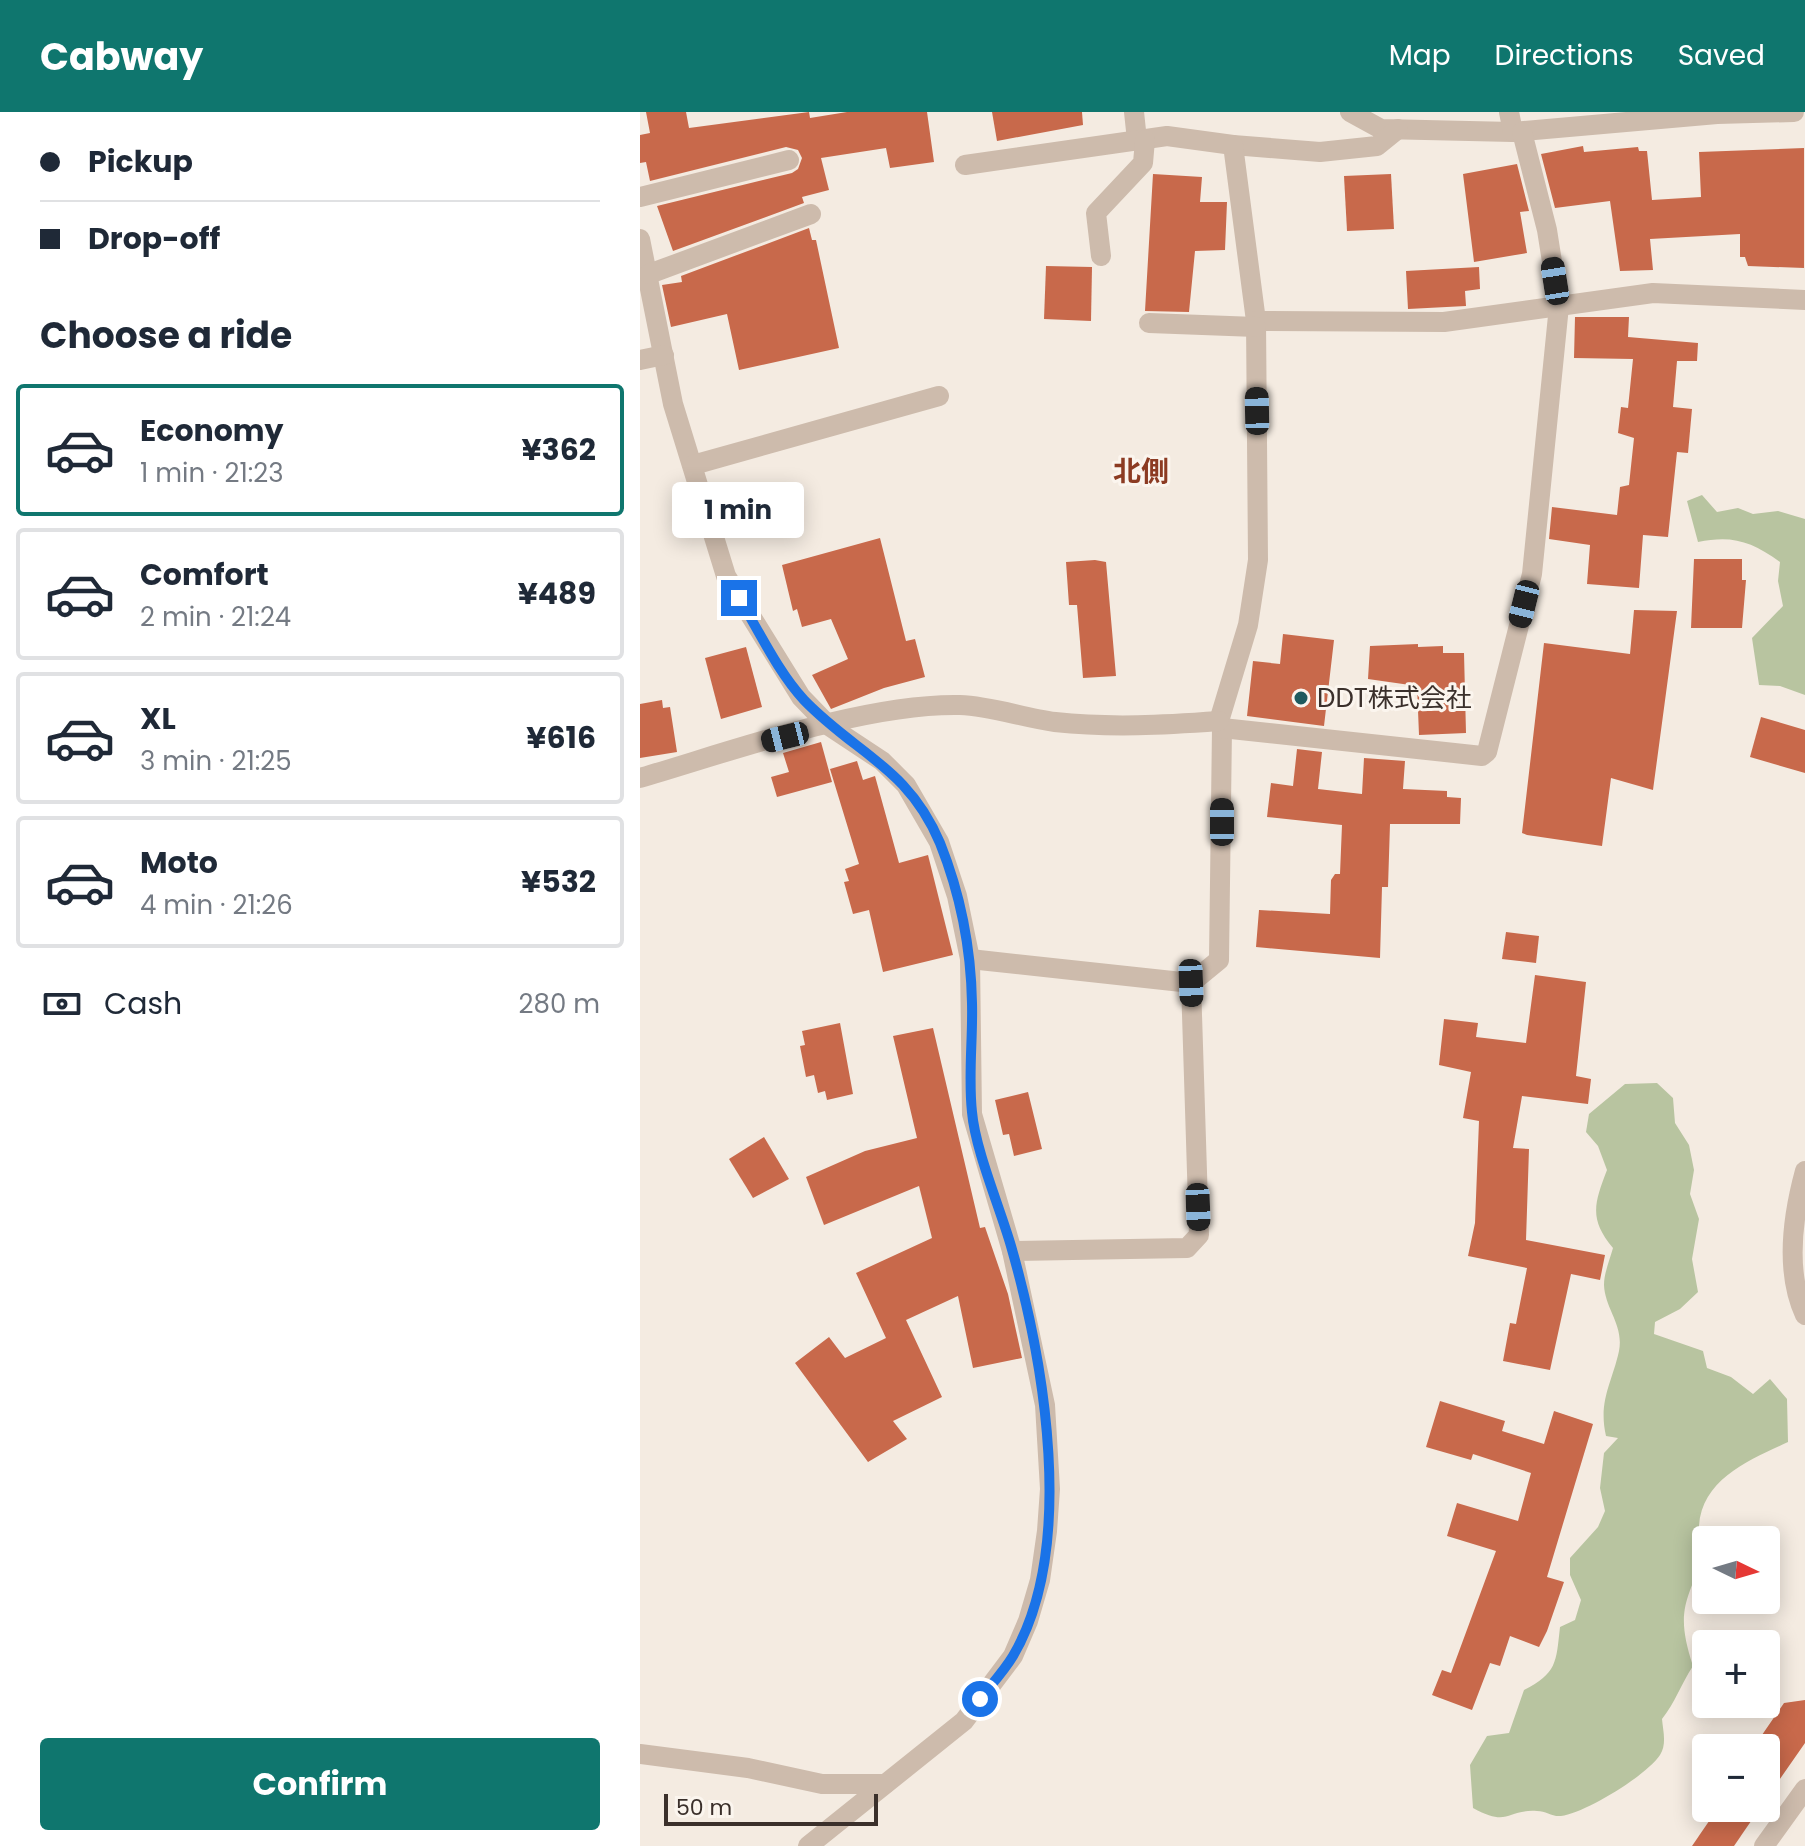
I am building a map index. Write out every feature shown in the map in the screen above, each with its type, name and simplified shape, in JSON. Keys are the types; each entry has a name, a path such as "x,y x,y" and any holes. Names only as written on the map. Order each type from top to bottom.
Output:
{"street":[{"path":"1101,256 1096,213 1143,163 1134,112"},
{"path":"1350,112 1381,129 1794,112"},
{"path":"640,778 829,726 935,706 962,705 1053,721 1121,728 1221,724 1482,756 1487,752 1532,574 1559,306 1547,230 1515,125"},
{"path":"965,165 1167,136 1320,152 1377,146 1398,129"},
{"path":"970,959 1191,983 1219,960 1221,724 1248,625 1258,560 1256,324 1233,145"},
{"path":"640,197 789,160"},
{"path":"649,274 811,214"},
{"path":"640,239 673,404 726,576 801,697 829,726 882,761 906,785 939,842 957,896 970,959 972,1114 1012,1251 1045,1405 1050,1489 1040,1580 1028,1621 1013,1656 964,1721 808,1846"},
{"path":"1149,323 1444,322 1653,293 1805,300"},
{"path":"640,360 664,355"},
{"path":"693,465 939,396"},
{"path":"1012,1251 1187,1248 1199,1235 1191,983"},
{"path":"1803,1306 1792,1234 1805,1171"},
{"path":"640,1754 748,1768 822,1784 885,1784"},
{"path":"1764,1846 1805,1789"}],"green space":[{"path":"1702,495 1717,512 1738,508 1753,514 1778,511 1805,519 1805,695 1780,686 1759,685 1752,638 1783,606 1778,581 1780,562 1760,549 1741,542 1721,539 1698,542 1687,501"},
{"path":"1657,1083 1673,1098 1675,1123 1689,1145 1694,1170 1690,1194 1699,1219 1692,1259 1698,1292 1680,1309 1655,1322 1654,1334 1703,1351 1707,1368 1731,1377 1753,1394 1770,1379 1787,1399 1788,1442 1731,1472 1709,1495 1699,1526 1692,1526 1692,1585 1684,1619 1692,1668 1662,1719 1664,1742 1653,1764 1629,1783 1572,1813 1558,1816 1527,1811 1494,1817 1473,1808 1470,1765 1487,1736 1509,1733 1524,1690 1543,1678 1553,1666 1560,1627 1575,1620 1581,1600 1570,1575 1570,1558 1598,1527 1605,1511 1600,1488 1604,1453 1618,1438 1606,1436 1604,1412 1620,1342 1604,1285 1613,1248 1600,1228 1596,1211 1607,1170 1598,1146 1586,1132 1589,1114 1625,1084"}],"building":[{"path":"646,112 686,112 689,128 809,112 810,118 847,112 927,112 934,162 890,168 886,148 821,158 829,190 802,197 804,203 673,251 657,206 792,173 798,169 802,158 798,150 786,147 650,181 646,162 640,163 640,135 650,133"},
{"path":"992,112 1082,112 1083,125 997,141"},
{"path":"1583,146 1584,152 1638,147 1639,151 1647,151 1652,200 1701,197 1699,152 1804,148 1804,268 1748,266 1745,257 1740,257 1740,234 1650,239 1653,270 1620,271 1610,201 1555,208 1541,154"},
{"path":"1517,164 1529,211 1520,212 1527,253 1474,262 1463,174"},
{"path":"1153,174 1202,177 1200,202 1227,202 1225,250 1195,251 1189,312 1145,311"},
{"path":"1391,174 1394,229 1347,231 1344,176"},
{"path":"809,228 812,240 816,240 839,348 739,370 727,314 671,327 662,285 682,282 681,276"},
{"path":"1046,266 1092,267 1091,321 1044,319"},
{"path":"1479,267 1480,289 1465,291 1466,306 1408,309 1406,271"},
{"path":"1575,317 1629,317 1628,337 1698,343 1697,361 1677,361 1673,407 1692,409 1688,453 1677,452 1668,537 1643,535 1639,588 1587,584 1590,545 1549,539 1552,507 1617,515 1620,487 1629,485 1634,438 1618,433 1621,407 1628,408 1633,359 1574,358"},
{"path":"880,538 906,641 915,639 925,677 884,688 831,709 812,675 848,659 831,619 802,627 797,609 793,611 782,565"},
{"path":"1694,559 1742,559 1742,580 1746,580 1742,628 1691,628"},
{"path":"1066,562 1106,562 1116,676 1083,678 1077,605 1069,605"},
{"path":"1634,610 1677,611 1653,790 1611,778 1602,846 1522,833 1544,643 1630,654"},
{"path":"1283,634 1334,640 1324,726 1247,716 1253,661 1280,664"},
{"path":"1418,644 1418,647 1443,646 1443,653 1464,653 1466,733 1419,735 1417,686 1368,679 1370,646"},
{"path":"746,647 762,707 721,719 705,658"},
{"path":"662,700 663,708 670,707 677,752 640,758 640,704"},
{"path":"1761,717 1805,730 1805,773 1750,757"},
{"path":"821,742 832,782 777,797 771,777 789,772 783,753"},
{"path":"1297,749 1322,752 1318,789 1362,794 1364,758 1405,761 1403,789 1447,791 1447,797 1461,798 1460,824 1390,824 1388,887 1382,887 1380,958 1256,947 1259,910 1330,914 1331,880 1335,874 1340,874 1342,825 1267,817 1271,783 1293,786"},
{"path":"857,761 863,780 875,776 899,863 928,855 953,955 883,972 869,910 853,914 844,882 849,881 845,869 859,864 830,769"},
{"path":"1506,932 1539,936 1536,963 1502,959"},
{"path":"1535,975 1586,982 1576,1076 1591,1079 1588,1104 1522,1096 1513,1148 1529,1149 1526,1240 1605,1255 1600,1280 1571,1274 1550,1370 1503,1361 1510,1323 1516,1324 1527,1268 1468,1256 1475,1223 1479,1121 1463,1118 1471,1072 1439,1065 1444,1019 1478,1023 1476,1037 1526,1043"},
{"path":"840,1023 853,1094 827,1100 825,1091 818,1093 814,1075 806,1077 800,1046 805,1045 802,1031"},
{"path":"933,1028 980,1228 985,1227 1008,1294 1022,1358 973,1368 958,1296 906,1320 942,1397 893,1421 907,1439 868,1462 795,1363 829,1337 845,1358 886,1338 856,1273 932,1238 919,1186 824,1225 806,1177 865,1151 917,1138 893,1036"},
{"path":"1028,1092 1042,1149 1014,1156 1009,1134 1003,1135 995,1100"},
{"path":"764,1137 789,1179 753,1198 729,1159"},
{"path":"1440,1401 1505,1421 1502,1431 1544,1444 1554,1411 1593,1424 1547,1577 1564,1582 1547,1631 1539,1647 1510,1636 1500,1666 1490,1663 1472,1710 1432,1695 1442,1670 1451,1673 1496,1551 1447,1536 1457,1503 1518,1521 1531,1473 1473,1454 1471,1460 1426,1447"},
{"path":"1805,1700 1805,1743 1780,1779 1780,1734 1763,1734 1774,1718 1780,1718 1784,1703"},
{"path":"1708,1822 1750,1822 1734,1846 1692,1846"}],"place":[{"name":"DDT株式会社","path":"1301,698"}],"district":[{"name":"北側","path":"1141,471"}],"route":[{"path":"739,598 801,697 829,726 882,761 906,785 939,842 957,896 970,959 972,1114 1012,1251 1045,1405 1050,1489 1040,1580 1028,1621 1013,1656 980,1699"}]}
